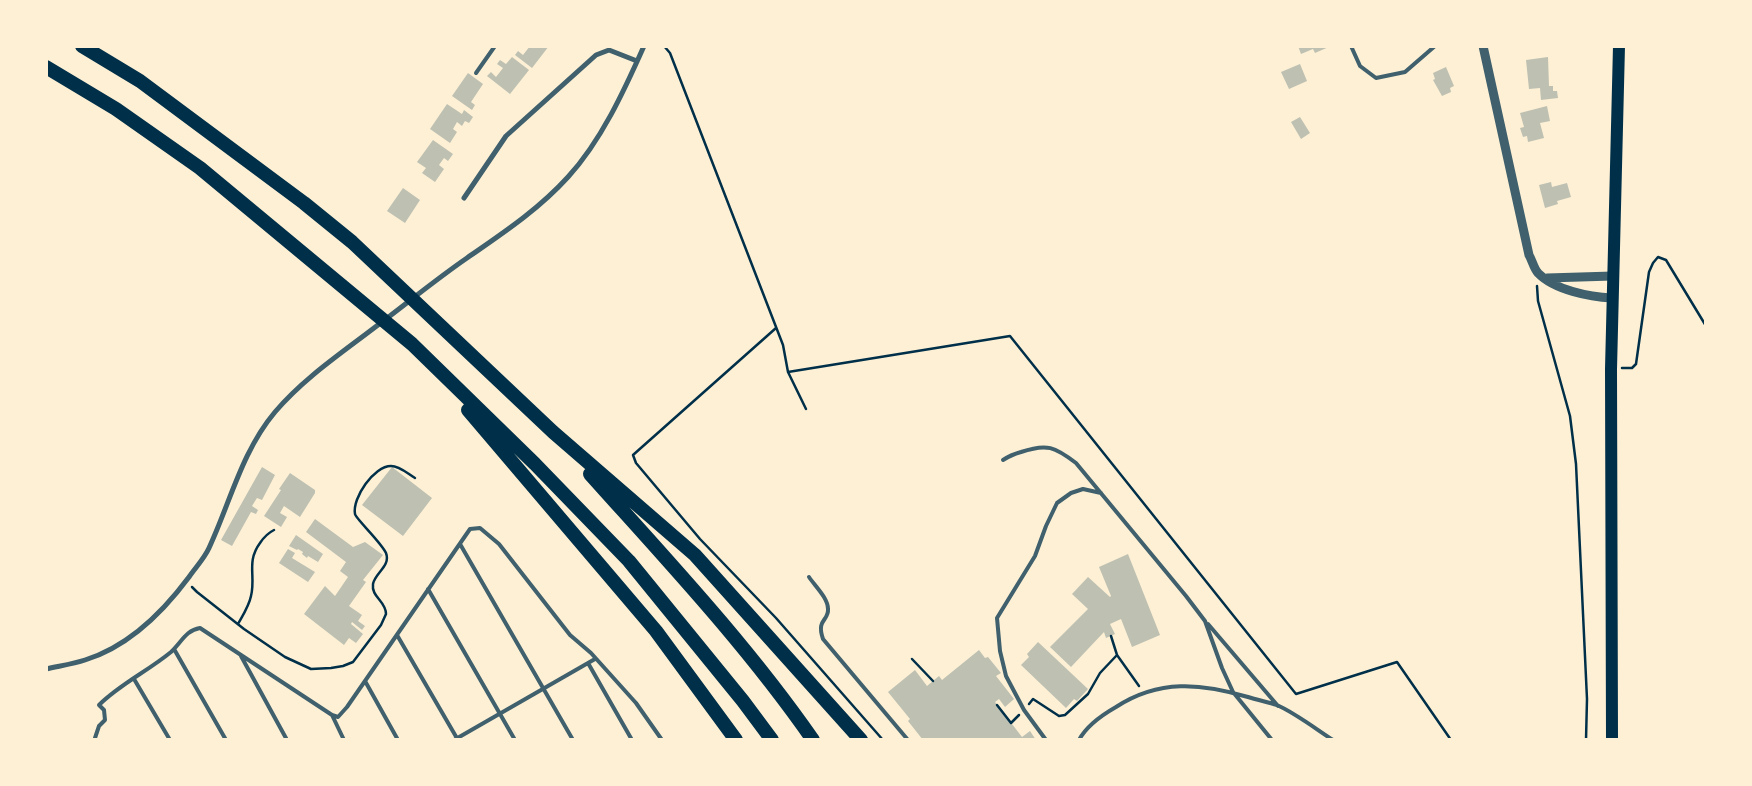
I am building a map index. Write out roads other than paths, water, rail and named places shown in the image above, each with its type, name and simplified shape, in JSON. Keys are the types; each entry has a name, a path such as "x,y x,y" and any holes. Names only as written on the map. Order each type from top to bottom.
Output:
{"highway":[{"path":"82,46 140,81 304,203 352,242 553,432 695,554 861,740"},
{"path":"46,67 116,109 200,168 412,344 535,464 630,561 772,740"},
{"path":"412,344 656,631 736,740"},
{"path":"553,432 706,602 813,740"}],"main road":[{"path":"1612,740 1611,369 1619,46"}],"street":[{"path":"46,670 87,660 125,640 154,618 187,580 208,550 252,447 274,413 301,385 352,345 542,203 569,176 605,127 644,46"},
{"path":"1483,46 1529,255 1538,272 1559,286 1593,297 1612,298"},
{"path":"464,198 506,136 596,55 609,50 637,61"},
{"path":"1547,278 1613,276"}],"lane":[{"path":"476,73 496,46"},
{"path":"1351,46 1360,66 1376,78 1404,72 1435,46"},
{"path":"1003,460 1037,446 1061,452 1076,464 1278,706"},
{"path":"1046,740 1024,710 1006,676 1000,651 997,618 1035,556 1057,503 1071,493 1083,489 1101,493"},
{"path":"96,740 99,726 105,720 104,710 99,705 112,692 134,679 174,649 192,629 200,628 332,715 338,717 347,707 470,529 480,528 498,544 570,635 591,653 636,703 662,740"},
{"path":"460,544 573,740"},
{"path":"809,577 824,598 828,608 820,630 823,639 908,740"},
{"path":"428,589 515,740"},
{"path":"1205,620 1222,668 1233,692 1272,740"},
{"path":"397,635 457,739 595,659"},
{"path":"174,649 226,740"},
{"path":"240,654 287,740"},
{"path":"588,663 632,740"},
{"path":"134,679 170,740"},
{"path":"365,680 398,740"},
{"path":"1079,740 1100,717 1122,702 1160,688 1186,685 1233,692 1278,706 1332,740"},
{"path":"332,715 344,740"}]}
